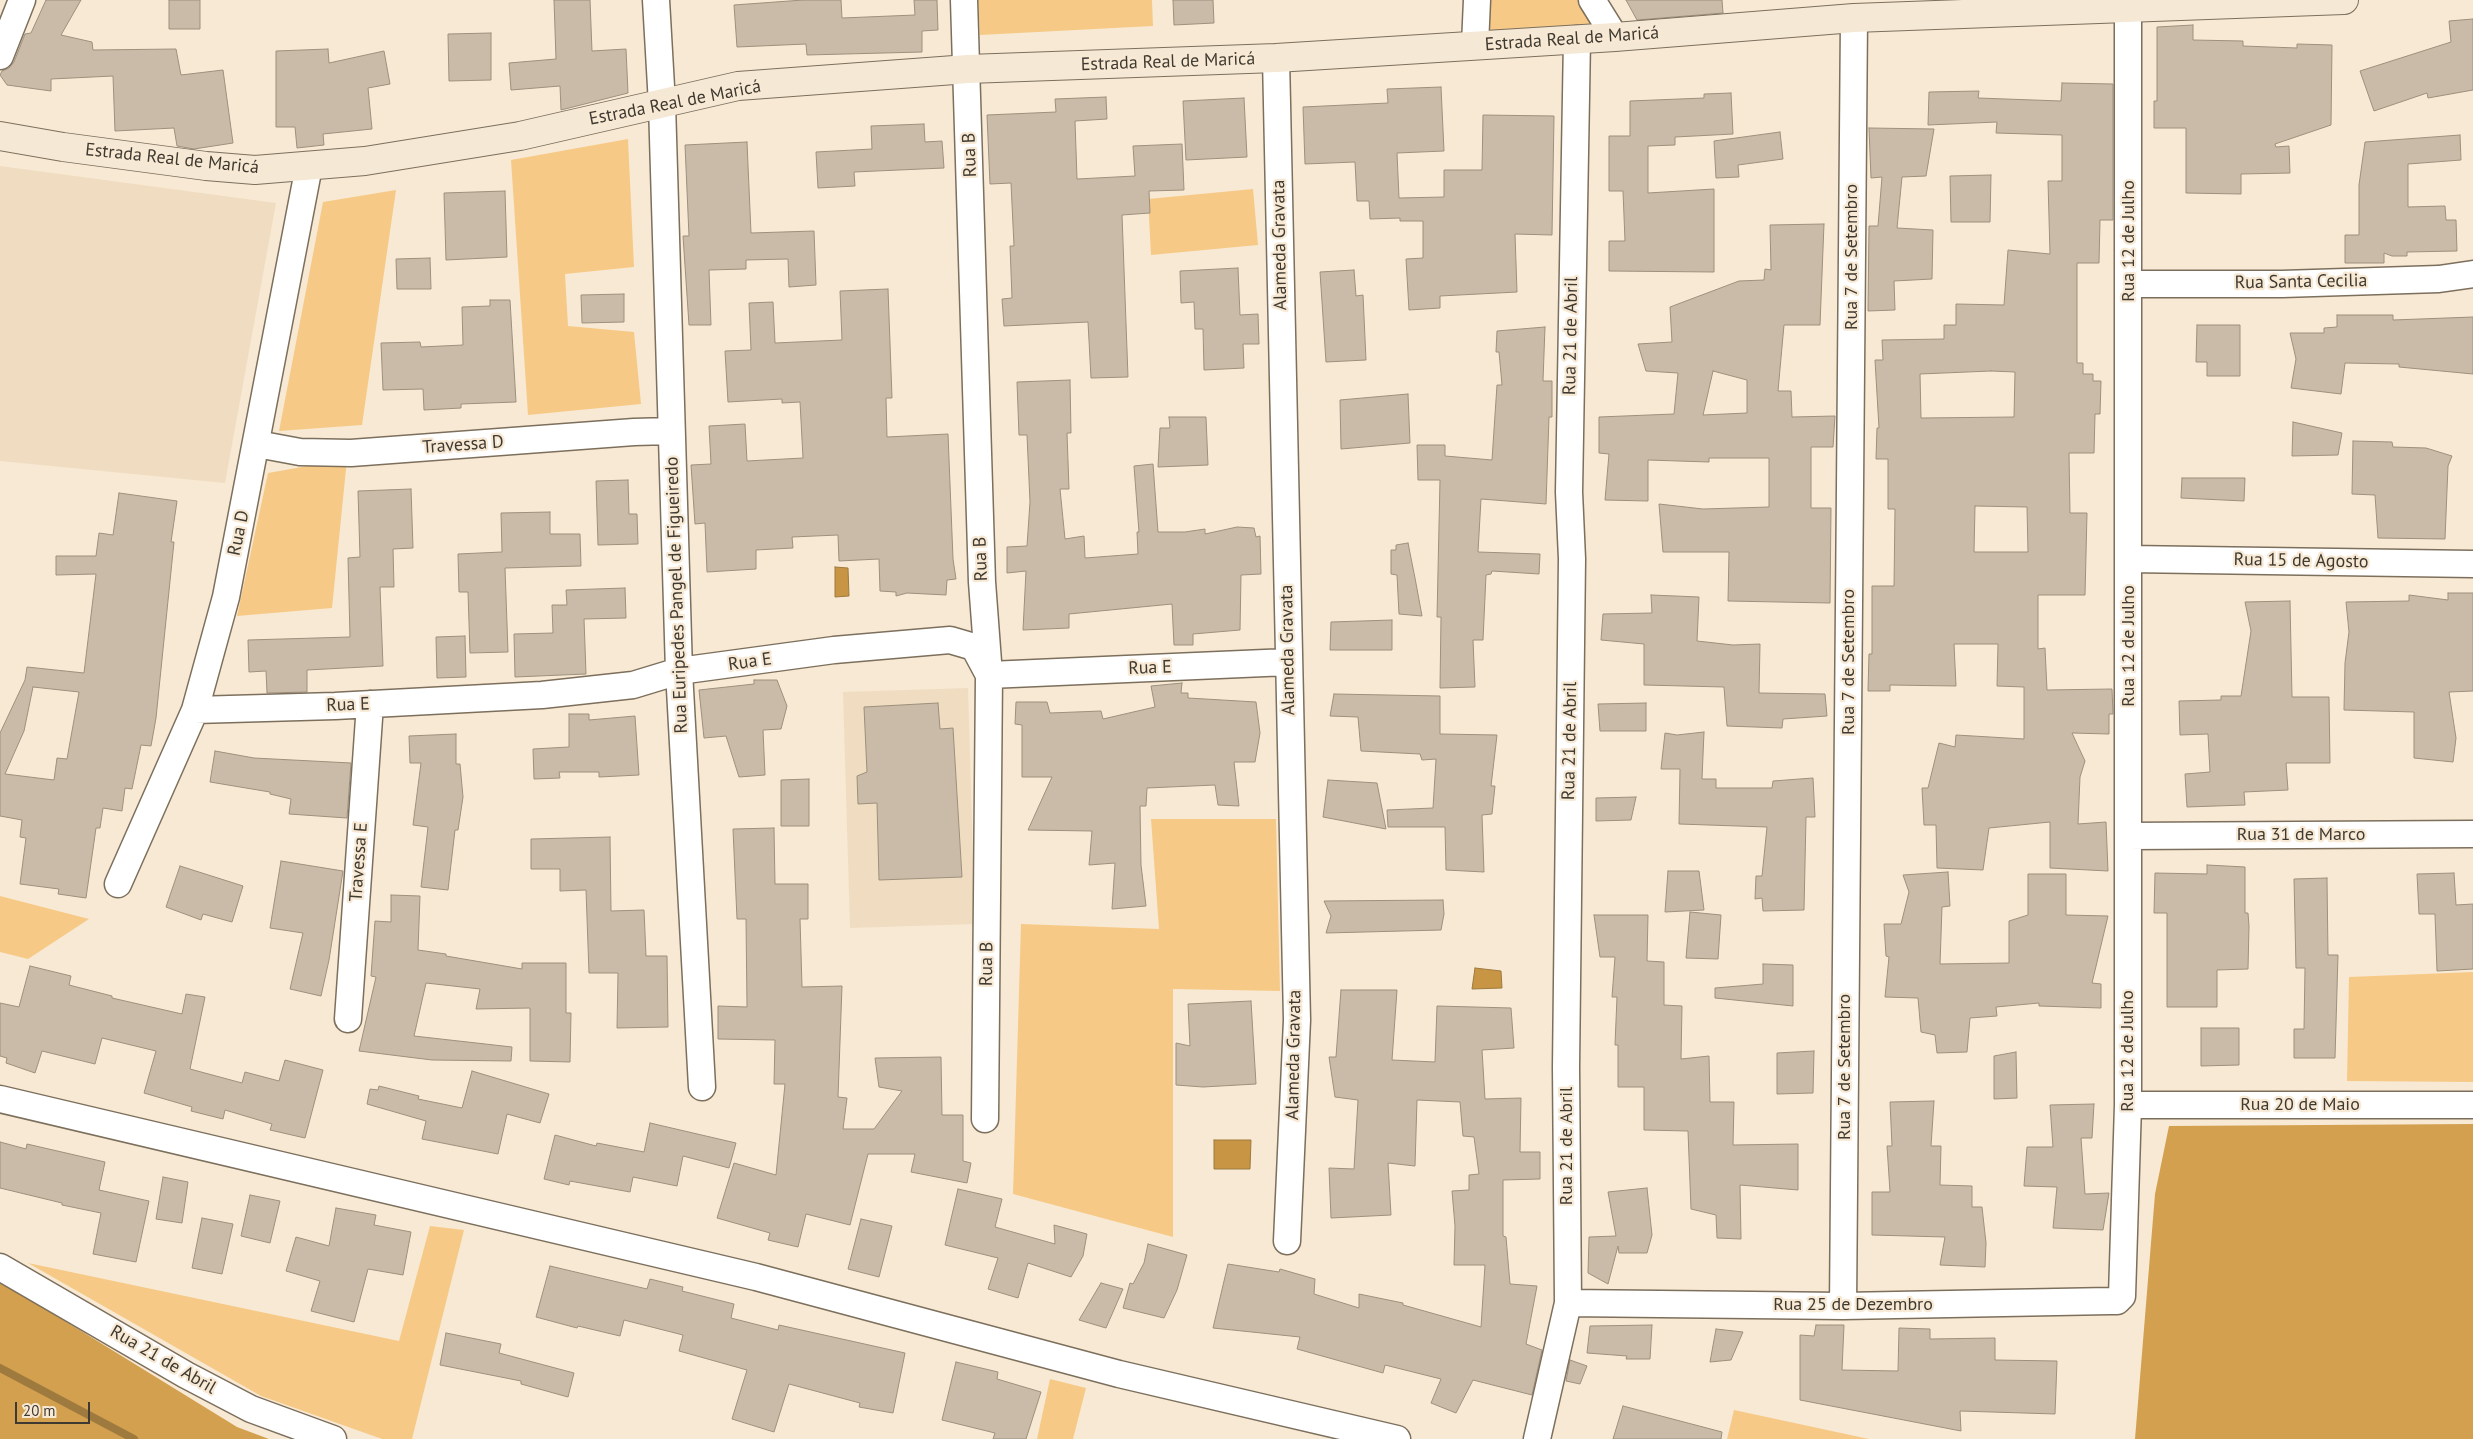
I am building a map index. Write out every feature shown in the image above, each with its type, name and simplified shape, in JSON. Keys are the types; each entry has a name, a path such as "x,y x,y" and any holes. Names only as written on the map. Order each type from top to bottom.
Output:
{"main road":[{"name":"Estrada Real de Maricá","path":"0,136 63,147 206,166 255,170 365,161 520,136 738,86 968,69 1276,58 1615,37 1853,9 2128,9 2344,0"}],"street":[{"path":"0,56 22,0"},
{"name":"Rua Euripedes Pangel de Figueiredo","path":"656,0 662,104 670,431 679,671 702,1087"},
{"name":"Rua B","path":"964,0 968,69 982,582 989,675 985,1119"},
{"path":"1475,46 1477,0"},
{"path":"1592,0 1615,37"},
{"name":"Rua 7 de Setembro","path":"1843,1306 1853,9"},
{"name":"Rua 12 de Julho","path":"2122,1282 2128,1105 2128,9"},
{"name":"Rua 21 de Abril","path":"1537,1439 1568,1303 1566,1067 1572,559 1569,492 1576,39"},
{"name":"Alameda Gravata","path":"1276,58 1297,1020 1287,1241"},
{"name":"Rua D","path":"118,884 196,710 226,597 257,444 309,166"},
{"name":"Rua Santa Cecilia","path":"2129,284 2282,284 2439,279 2473,274"},
{"name":"Travessa D","path":"257,444 300,452 351,453 670,431"},
{"name":"Rua 15 de Agosto","path":"2129,559 2473,564"},
{"name":"Rua E","path":"196,710 370,704 542,695 633,685 679,671 834,650 950,640 974,647 989,675 1288,662"},
{"name":"Travessa E","path":"348,1019 370,704"},
{"name":"Rua 31 de Marco","path":"2128,836 2473,834"},
{"path":"0,1099 747,1275 1119,1374 1397,1439"},
{"name":"Rua 20 de Maio","path":"2128,1105 2473,1105"},
{"name":"Rua 21 de Abril","path":"0,1267 186,1376 251,1409 333,1439"},
{"name":"Rua 25 de Dezembro","path":"1568,1303 1843,1306 2117,1301 2122,1296 2122,1282"}],"shaded area":[{"path":"978,0 1152,0 1153,26 980,35"},
{"path":"1488,0 1579,0 1594,23 1592,33 1488,35"},
{"path":"628,139 634,267 565,274 568,326 634,332 641,404 528,415 511,160"},
{"path":"0,166 276,203 225,483 0,461"},
{"path":"1253,189 1258,245 1151,255 1148,199"},
{"path":"396,190 362,425 279,431 323,202"},
{"path":"347,459 332,608 237,616 268,473"},
{"path":"835,567 848,568 849,596 835,597"},
{"path":"968,688 975,924 850,928 843,692"},
{"path":"1151,819 1276,819 1280,991 1173,989 1173,1237 1013,1194 1021,924 1159,929"},
{"path":"0,896 89,919 28,959 0,952"},
{"path":"1475,968 1501,971 1502,988 1472,989"},
{"path":"2473,972 2473,1082 2347,1081 2349,977"},
{"path":"2473,1124 2473,1439 2135,1439 2155,1194 2169,1126"},
{"path":"1214,1140 1251,1140 1250,1169 1214,1169"},
{"path":"430,1226 464,1230 412,1439 382,1439 261,1396 28,1263 399,1341"},
{"path":"0,1281 237,1427 269,1439 0,1439"},
{"path":"1050,1379 1086,1388 1073,1439 1037,1439"},
{"path":"1734,1410 1869,1439 1727,1439"}],"building":[{"path":"46,0 81,0 61,35 92,42 93,50 176,49 181,75 223,70 233,143 194,149 177,146 174,128 115,131 113,76 51,79 51,91 7,85 0,75 2,71 9,68 14,62 25,34 31,33"},
{"path":"169,0 200,0 200,29 169,29"},
{"path":"554,0 590,0 592,51 626,49 628,93 561,110 560,86 511,90 509,63 556,59"},
{"path":"803,0 841,0 842,18 915,15 914,0 937,0 938,30 922,31 922,52 807,55 806,44 737,47 734,5"},
{"path":"1173,0 1213,0 1214,23 1174,25"},
{"path":"1626,0 1722,0 1723,13 1637,20"},
{"path":"2473,19 2473,90 2428,98 2427,93 2374,111 2360,71 2451,42 2449,21"},
{"path":"2193,25 2193,40 2243,41 2243,46 2297,48 2297,44 2332,45 2331,125 2275,144 2276,147 2289,146 2290,173 2241,174 2241,194 2186,193 2186,128 2154,128 2154,101 2157,101 2157,27"},
{"path":"491,33 491,80 449,81 448,34"},
{"path":"328,49 329,63 384,51 390,84 368,88 372,129 323,134 324,145 297,148 295,127 276,127 276,51"},
{"path":"2062,83 2113,84 2113,220 2100,220 2099,263 2077,263 2077,363 2083,363 2083,374 2093,374 2093,381 2101,381 2100,414 2095,414 2094,453 2069,453 2070,513 2087,513 2085,595 2038,595 2038,649 2045,648 2047,690 2112,689 2113,714 2109,714 2109,734 2072,733 2085,761 2080,777 2078,824 2106,822 2108,871 2050,868 2050,822 1989,828 1983,870 1937,868 1936,825 1924,825 1922,788 1928,788 1939,743 1955,747 1956,735 2024,739 2024,687 1997,686 1998,644 1954,644 1956,686 1890,685 1890,691 1868,691 1869,654 1872,654 1872,586 1894,586 1895,509 1888,509 1888,459 1876,459 1877,428 1879,428 1875,360 1883,360 1882,340 1944,339 1944,325 1956,325 1956,304 2004,305 2008,250 2050,254 2048,181 2062,181 2062,135 1996,133 1997,122 1928,125 1929,92 1979,91 1978,98 2061,101","holes":["1991,371 2015,372 2014,417 1921,418 1920,374","1975,506 2027,507 2028,552 1974,552"]},
{"path":"1441,87 1444,151 1397,153 1399,198 1444,197 1444,170 1482,170 1483,115 1554,116 1552,235 1515,234 1517,292 1440,296 1440,308 1409,310 1406,259 1423,258 1423,221 1400,221 1400,218 1370,219 1369,201 1357,201 1355,162 1305,164 1303,107 1388,103 1387,89"},
{"path":"1731,93 1733,134 1675,137 1675,145 1648,146 1648,193 1714,189 1714,272 1609,271 1609,241 1625,241 1623,191 1609,191 1609,136 1630,136 1630,101 1704,98 1704,94"},
{"path":"1106,97 1107,119 1075,121 1077,179 1135,176 1133,146 1182,144 1184,190 1149,191 1150,213 1122,215 1128,377 1091,378 1088,322 1004,326 1002,299 1012,298 1010,246 1014,246 1011,183 990,184 987,115 1056,112 1055,99"},
{"path":"1244,98 1247,157 1186,160 1183,101"},
{"path":"924,124 925,142 942,141 944,168 854,172 855,186 818,188 816,152 872,149 871,126"},
{"path":"1869,128 1934,129 1926,176 1902,177 1897,228 1933,230 1932,279 1894,281 1895,310 1868,311 1869,226 1878,226 1882,177 1871,178"},
{"path":"1780,132 1783,159 1738,165 1739,177 1716,178 1714,141"},
{"path":"2460,135 2461,160 2408,164 2408,207 2445,206 2446,220 2456,220 2457,251 2407,252 2407,256 2392,256 2384,253 2384,263 2345,263 2345,235 2359,235 2359,185 2365,142"},
{"path":"747,142 751,233 814,231 816,285 789,287 788,259 746,260 746,269 709,270 711,325 689,325 683,236 689,236 685,145"},
{"path":"1991,175 1990,222 1951,222 1950,176"},
{"path":"505,191 507,257 446,260 444,193"},
{"path":"1824,224 1820,325 1784,325 1778,391 1791,391 1792,417 1835,416 1833,447 1811,447 1811,508 1831,508 1830,603 1728,601 1729,552 1663,552 1659,504 1703,509 1769,507 1769,458 1709,458 1709,462 1648,460 1648,501 1605,500 1609,454 1599,453 1599,417 1674,414 1678,373 1646,371 1638,344 1672,342 1670,307 1739,281 1764,280 1765,269 1771,270 1770,225","holes":["1713,371 1747,380 1747,413 1703,415"]},
{"path":"430,258 431,289 397,289 396,259"},
{"path":"1238,268 1240,315 1258,314 1259,344 1243,344 1244,368 1204,370 1203,329 1195,329 1194,302 1181,303 1180,271"},
{"path":"1354,270 1356,296 1363,295 1366,360 1326,362 1320,272"},
{"path":"888,289 892,398 886,398 887,437 948,434 953,559 956,579 947,580 946,595 907,593 896,596 896,592 880,591 879,559 839,561 838,535 792,537 793,548 756,550 756,569 707,572 705,523 695,524 691,465 711,464 709,426 745,424 747,461 803,458 800,402 782,403 782,399 728,402 725,351 751,350 749,303 773,302 775,343 842,340 840,291"},
{"path":"624,294 624,322 582,323 581,295"},
{"path":"490,300 510,300 516,402 461,404 461,408 424,410 423,389 383,390 381,343 420,342 421,347 463,345 462,307 490,306"},
{"path":"2337,315 2393,315 2393,320 2473,317 2473,374 2399,367 2399,364 2345,363 2341,394 2291,388 2296,359 2290,333 2324,333 2324,328 2337,327"},
{"path":"2197,325 2240,325 2240,376 2207,376 2207,362 2196,362"},
{"path":"1545,327 1543,381 1552,381 1552,417 1549,417 1546,504 1481,499 1478,552 1540,554 1539,574 1492,571 1491,574 1486,575 1483,640 1473,640 1475,687 1440,688 1441,617 1437,617 1440,480 1418,480 1417,445 1445,445 1445,456 1492,460 1497,385 1502,385 1499,352 1496,352 1497,331"},
{"path":"1070,380 1071,433 1067,433 1069,489 1060,489 1065,539 1084,536 1085,558 1138,554 1137,532 1139,532 1134,466 1153,464 1158,532 1185,532 1205,529 1205,534 1237,527 1254,528 1256,537 1260,536 1261,574 1241,575 1240,630 1193,634 1193,645 1174,645 1172,604 1069,614 1069,628 1023,630 1026,571 1007,573 1007,547 1027,546 1030,502 1027,435 1019,435 1017,382"},
{"path":"1408,394 1410,443 1341,449 1340,400"},
{"path":"1169,417 1206,417 1208,465 1158,467 1160,428 1170,428"},
{"path":"2293,422 2342,433 2338,455 2292,456"},
{"path":"2353,441 2392,442 2393,447 2426,448 2452,456 2448,466 2445,539 2378,538 2375,495 2352,494"},
{"path":"2182,478 2245,478 2244,501 2181,498"},
{"path":"628,480 629,514 637,514 638,544 598,545 596,481"},
{"path":"411,489 413,548 393,549 394,587 380,587 383,666 307,670 307,692 267,693 266,671 249,672 248,640 350,637 348,558 360,557 358,491"},
{"path":"119,493 177,501 171,542 174,542 156,718 151,746 141,745 132,789 125,788 122,811 103,808 100,828 96,828 86,898 58,894 59,889 20,884 26,838 20,837 22,820 0,816 0,733 25,680 27,667 84,673 96,574 56,575 56,556 96,556 99,533 113,535","holes":["33,687 79,692 67,759 57,758 54,780 5,774 24,731"]},
{"path":"550,512 550,534 580,534 581,566 505,568 508,652 470,653 468,592 459,592 458,554 502,552 501,513"},
{"path":"1408,543 1422,616 1399,614 1397,575 1391,574 1391,550 1396,550 1396,545"},
{"path":"625,588 626,618 584,619 586,674 515,677 514,634 553,633 552,605 567,605 566,590"},
{"path":"2448,593 2473,593 2473,691 2449,692 2456,738 2453,762 2414,758 2414,712 2344,710 2345,663 2349,632 2346,602 2409,601 2409,595 2448,600"},
{"path":"1651,595 1699,597 1697,641 1733,645 1760,644 1759,693 1825,694 1827,716 1783,719 1782,728 1727,726 1724,687 1644,685 1644,644 1601,640 1603,614 1652,613"},
{"path":"2290,601 2292,697 2329,697 2330,763 2286,763 2288,790 2244,792 2245,805 2187,807 2185,774 2210,772 2208,734 2180,735 2179,701 2221,700 2221,696 2241,696 2251,631 2245,602"},
{"path":"1392,620 1392,650 1330,650 1331,622"},
{"path":"465,636 466,677 437,678 436,637"},
{"path":"754,680 777,680 787,706 781,729 763,730 765,775 739,777 726,736 704,738 699,690 754,684"},
{"path":"1182,683 1181,693 1188,693 1188,698 1256,702 1260,733 1255,762 1234,762 1239,806 1218,805 1215,785 1147,788 1146,806 1140,806 1141,865 1146,906 1112,909 1115,863 1089,865 1092,831 1028,830 1052,777 1022,777 1022,725 1015,724 1016,702 1047,702 1050,713 1101,711 1103,719 1155,707 1151,686"},
{"path":"1334,694 1440,696 1440,734 1497,735 1491,786 1495,786 1492,814 1482,815 1484,872 1446,870 1445,827 1388,827 1387,810 1433,808 1436,759 1422,760 1420,754 1361,751 1358,717 1330,716"},
{"path":"938,703 940,729 953,728 962,877 879,880 877,803 858,804 857,776 867,772 864,707"},
{"path":"1646,703 1646,731 1600,731 1598,704"},
{"path":"569,714 589,714 589,720 635,716 639,775 599,777 599,772 559,772 560,778 534,779 533,749 569,747"},
{"path":"1704,732 1702,779 1716,779 1716,788 1772,788 1773,781 1813,778 1815,817 1806,817 1804,910 1763,911 1762,898 1755,899 1756,876 1762,876 1767,827 1679,824 1680,769 1661,769 1665,733 1677,735"},
{"path":"456,734 456,764 460,764 463,797 458,830 455,830 448,890 421,887 428,827 413,825 421,763 410,763 409,736"},
{"path":"215,751 254,758 351,763 347,818 289,814 291,799 270,794 270,792 210,782"},
{"path":"809,779 809,826 781,826 781,780"},
{"path":"1328,780 1377,783 1386,829 1323,817"},
{"path":"1636,797 1631,820 1596,821 1596,798"},
{"path":"774,828 775,884 808,884 808,919 800,919 802,987 842,986 838,1097 847,1098 843,1129 874,1129 902,1091 879,1087 875,1058 941,1057 942,1115 963,1115 963,1161 971,1163 967,1183 911,1172 915,1154 868,1154 850,1225 806,1214 798,1247 768,1240 770,1233 717,1218 734,1163 776,1175 785,1084 774,1084 775,1040 718,1039 718,1006 747,1007 746,919 737,919 733,829"},
{"path":"610,837 611,911 644,910 646,956 667,956 668,1027 617,1028 618,973 589,973 586,890 560,891 560,869 531,869 531,839"},
{"path":"281,861 343,871 329,960 321,996 290,989 303,933 270,928"},
{"path":"2207,865 2245,867 2245,913 2248,913 2249,926 2248,969 2217,970 2217,1007 2167,1007 2167,913 2154,913 2155,873 2207,874"},
{"path":"180,866 243,886 232,922 203,914 201,920 166,907"},
{"path":"1668,871 1699,871 1704,910 1665,912"},
{"path":"1948,872 1950,906 1942,907 1940,964 2009,963 2009,921 2028,915 2028,874 2066,874 2066,915 2108,916 2092,983 2101,984 2101,1008 2039,1006 2039,1003 1996,1007 1997,1016 1970,1018 1967,1052 1937,1053 1935,1035 1921,1032 1918,998 1885,997 1889,957 1886,956 1884,924 1901,924 1909,892 1903,875"},
{"path":"2454,873 2456,905 2473,904 2473,969 2437,971 2435,914 2419,914 2417,874"},
{"path":"2327,878 2328,955 2338,955 2335,1058 2294,1058 2294,1029 2304,1029 2305,968 2296,968 2294,879"},
{"path":"391,895 420,896 418,950 522,969 522,963 566,963 566,1013 571,1013 570,1062 530,1061 530,1008 476,1009 480,989 426,983 414,1036 512,1047 511,1061 432,1060 359,1051 376,977 371,976 375,921 391,922"},
{"path":"1443,900 1444,914 1441,930 1326,933 1331,916 1324,901"},
{"path":"1690,912 1721,915 1718,959 1686,958"},
{"path":"1594,915 1648,915 1647,961 1664,962 1664,1005 1682,1006 1681,1059 1709,1056 1710,1102 1734,1102 1733,1145 1798,1144 1798,1190 1740,1185 1741,1239 1717,1238 1716,1215 1691,1209 1688,1131 1644,1130 1644,1087 1618,1087 1618,1045 1615,1045 1617,997 1612,997 1615,957 1600,957"},
{"path":"1763,964 1793,965 1793,1006 1715,998 1715,988 1763,984"},
{"path":"30,966 71,976 69,985 112,996 112,998 182,1014 186,994 205,997 190,1069 242,1083 245,1072 279,1081 285,1060 323,1070 305,1138 270,1130 272,1124 225,1110 223,1119 191,1111 192,1107 144,1093 156,1051 102,1038 95,1064 42,1051 35,1073 6,1063 7,1058 0,1056 0,1003 19,1007"},
{"path":"1341,990 1397,990 1392,1060 1435,1062 1437,1006 1511,1008 1514,1048 1482,1050 1485,1099 1521,1098 1520,1152 1540,1152 1540,1179 1503,1180 1503,1236 1506,1237 1510,1284 1537,1286 1526,1344 1542,1350 1532,1395 1473,1380 1456,1413 1431,1403 1441,1379 1385,1365 1383,1373 1297,1349 1300,1337 1213,1328 1228,1264 1279,1272 1280,1269 1315,1279 1314,1294 1359,1308 1359,1294 1403,1303 1403,1305 1481,1327 1485,1265 1454,1265 1455,1226 1452,1191 1469,1190 1469,1175 1479,1174 1474,1137 1463,1136 1460,1102 1417,1100 1415,1166 1388,1163 1391,1215 1331,1218 1329,1168 1354,1169 1358,1100 1335,1097 1329,1057 1336,1057"},
{"path":"1251,1001 1256,1084 1203,1087 1176,1085 1176,1043 1190,1046 1188,1004"},
{"path":"2201,1028 2239,1028 2239,1065 2201,1066"},
{"path":"1814,1051 1813,1093 1777,1094 1777,1053"},
{"path":"2016,1052 2017,1098 1994,1099 1994,1056"},
{"path":"472,1071 549,1094 540,1123 507,1114 498,1154 422,1139 426,1121 367,1104 370,1089 378,1090 379,1086 419,1096 418,1099 462,1108"},
{"path":"1934,1101 1931,1146 1941,1146 1940,1185 1972,1186 1972,1207 1982,1207 1986,1243 1985,1267 1940,1265 1945,1237 1872,1235 1872,1192 1890,1192 1887,1146 1892,1146 1890,1102"},
{"path":"2094,1104 2092,1138 2081,1138 2085,1194 2109,1193 2103,1230 2053,1228 2057,1187 2024,1186 2027,1147 2053,1147 2050,1105"},
{"path":"650,1123 736,1143 729,1168 683,1156 677,1186 633,1177 630,1192 570,1181 569,1185 544,1179 555,1135 596,1146 597,1143 644,1152"},
{"path":"0,1142 26,1149 27,1144 105,1162 99,1190 149,1201 136,1262 93,1254 101,1213 62,1205 62,1203 0,1188"},
{"path":"163,1177 188,1182 182,1223 156,1219"},
{"path":"1647,1188 1652,1235 1647,1253 1619,1253 1618,1246 1608,1284 1588,1273 1589,1237 1616,1236 1608,1192"},
{"path":"958,1189 1002,1199 995,1227 1055,1244 1054,1225 1087,1234 1083,1256 1071,1277 1028,1263 1018,1298 988,1289 998,1258 945,1245"},
{"path":"250,1195 280,1201 270,1243 241,1236"},
{"path":"336,1208 376,1215 374,1225 411,1232 403,1275 368,1269 354,1322 311,1311 320,1281 286,1271 296,1237 329,1246"},
{"path":"202,1218 233,1224 222,1274 192,1268"},
{"path":"861,1219 892,1226 879,1277 848,1269"},
{"path":"1148,1244 1187,1255 1177,1290 1164,1318 1123,1308 1130,1283 1133,1284 1144,1263"},
{"path":"550,1266 647,1289 650,1279 683,1287 682,1291 734,1304 731,1318 778,1330 779,1325 905,1353 893,1413 859,1407 860,1403 789,1384 774,1432 732,1419 747,1370 679,1351 683,1335 624,1320 620,1336 578,1326 577,1328 536,1317"},
{"path":"1101,1283 1123,1289 1106,1328 1079,1320"},
{"path":"1652,1325 1650,1359 1626,1359 1627,1356 1587,1353 1590,1326"},
{"path":"1816,1325 1844,1325 1842,1370 1898,1371 1899,1328 1930,1329 1930,1339 1995,1338 1995,1360 2057,1361 2055,1414 1960,1411 1961,1431 1800,1400 1800,1335 1814,1336"},
{"path":"1716,1329 1743,1332 1731,1360 1710,1362"},
{"path":"446,1333 501,1344 499,1353 574,1373 568,1397 521,1384 521,1381 440,1365"},
{"path":"1570,1360 1587,1366 1580,1384 1566,1381"},
{"path":"956,1362 998,1372 997,1379 1041,1392 1026,1439 993,1439 995,1433 942,1420"},
{"path":"1623,1406 1722,1432 1721,1439 1613,1439"}],"waterway":[{"path":"0,1368 134,1439"}]}
